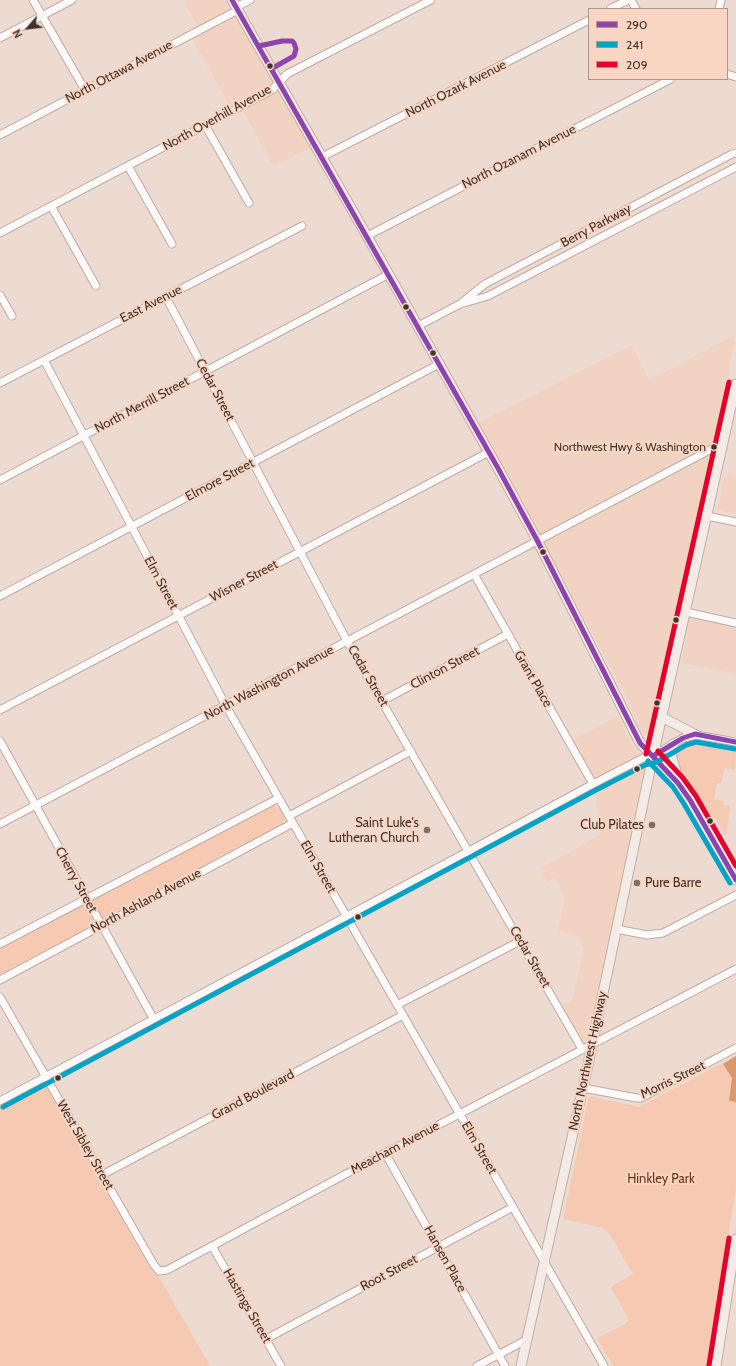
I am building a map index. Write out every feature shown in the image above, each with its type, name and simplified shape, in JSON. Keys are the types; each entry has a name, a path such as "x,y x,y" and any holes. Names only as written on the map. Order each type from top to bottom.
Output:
{"main road":[{"path":"235,6 489,452 537,540 640,743 653,756 690,800 736,880"},
{"name":"North Northwest Highway","path":"522,1366 583,1088 653,756 736,387"},
{"path":"662,717 696,735"},
{"path":"673,744 670,751 681,788"},
{"path":"716,1366 736,1239"}],"street":[{"path":"33,0 85,90"},
{"path":"0,38 72,0"},
{"name":"North Ottawa Avenue","path":"0,135 85,90 235,6 250,0"},
{"name":"North Overhill Avenue","path":"0,233 272,90 287,74 431,0"},
{"path":"612,8 629,0 635,8"},
{"name":"North Ozark Avenue","path":"322,157 588,21"},
{"name":"North Ozanam Avenue","path":"367,236 669,80"},
{"path":"205,125 249,203"},
{"name":"Berry Parkway","path":"418,326 460,304 485,284 732,154 736,154"},
{"path":"128,166 172,244"},
{"name":"Berry Parkway","path":"460,304 488,296 736,167"},
{"path":"51,206 96,286"},
{"name":"East Avenue","path":"0,383 302,226"},
{"name":"North Merrill Street","path":"0,480 389,274"},
{"path":"0,295 12,316"},
{"name":"Cedar Street","path":"166,297 347,641 582,1049"},
{"name":"Elm Street","path":"44,360 226,706 604,1366"},
{"name":"Elmore Street","path":"0,596 439,364"},
{"name":"North Washington Avenue","path":"0,824 723,443"},
{"name":"Wisner Street","path":"0,710 489,452"},
{"path":"707,516 736,522"},
{"name":"Grant Place","path":"474,574 593,784"},
{"path":"686,612 736,622"},
{"name":"Clinton Street","path":"382,701 508,634"},
{"path":"0,1101 593,784 643,758 653,756 688,736 696,735 736,742"},
{"name":"Cherry Street","path":"0,740 153,1018"},
{"name":"North Ashland Avenue","path":"0,980 291,820 411,751"},
{"path":"0,944 279,798"},
{"path":"616,929 647,935 663,934 736,895"},
{"path":"397,1006 520,941"},
{"name":"Meacham Avenue","path":"160,1271 167,1270 385,1153 736,969"},
{"name":"West Sibley Street","path":"0,997 154,1266 160,1271"},
{"name":"Grand Boulevard","path":"102,1176 403,1015"},
{"name":"Morris Street","path":"583,1088 641,1098 736,1048"},
{"name":"Hansen Place","path":"385,1153 505,1366"},
{"name":"Root Street","path":"266,1339 513,1207"},
{"name":"Hastings Street","path":"212,1246 281,1366"},
{"path":"477,1366 528,1339"}],"shaded area":[{"path":"183,0 225,0 311,147 274,167 242,109 234,113 189,33 198,27"},
{"path":"736,335 715,453 657,725 652,734 645,734 641,730 627,698 479,423 631,345 649,380"},
{"path":"725,472 736,474 736,514 717,510"},
{"path":"690,615 736,625 736,674 682,663"},
{"path":"618,716 646,771 586,1046 580,1048 558,1008 573,999 584,948 578,936 557,931 565,898 555,878 547,882 539,869 600,835 595,788 572,740"},
{"path":"736,1056 736,1102 729,1101 732,1078 723,1064"}],"green space":[{"path":"690,743 736,752 735,770 725,768 721,783 717,783 714,799 724,801 723,805 730,806 726,837 717,821 708,811 675,760 674,753 676,749"},
{"path":"271,806 279,807 286,817 282,825 0,977 0,948"},
{"name":"Hinkley Park","path":"736,1056 736,1188 707,1366 613,1366 597,1338 625,1324 628,1320 611,1288 633,1274 609,1233 602,1228 563,1219 589,1096 639,1107"},
{"path":"40,1084 45,1086 50,1092 153,1273 159,1277 210,1366 0,1366 0,1106"}],"transit line":[{"name":"290","path":"232,0 499,470 537,540 640,743 678,783 690,800 736,880"},
{"name":"290","path":"259,46 282,41 292,41 294,43 296,49 294,56 271,69"},
{"name":"209","path":"646,754 729,382"},
{"name":"290","path":"653,756 683,738 695,734 736,742"},
{"name":"241","path":"3,1107 645,765 657,762 686,745 696,742 735,749"},
{"name":"209","path":"658,751 683,778 696,796 736,866"},
{"name":"241","path":"648,761 673,787 730,883"},
{"name":"209","path":"709,1365 729,1238"}],"place":[{"name":"Northwest Hwy & Washington","path":"714,447"},
{"name":"Club Pilates","path":"652,825"},
{"name":"Saint Luke's Lutheran Church","path":"427,830"},
{"name":"Pure Barre","path":"637,883"}]}
